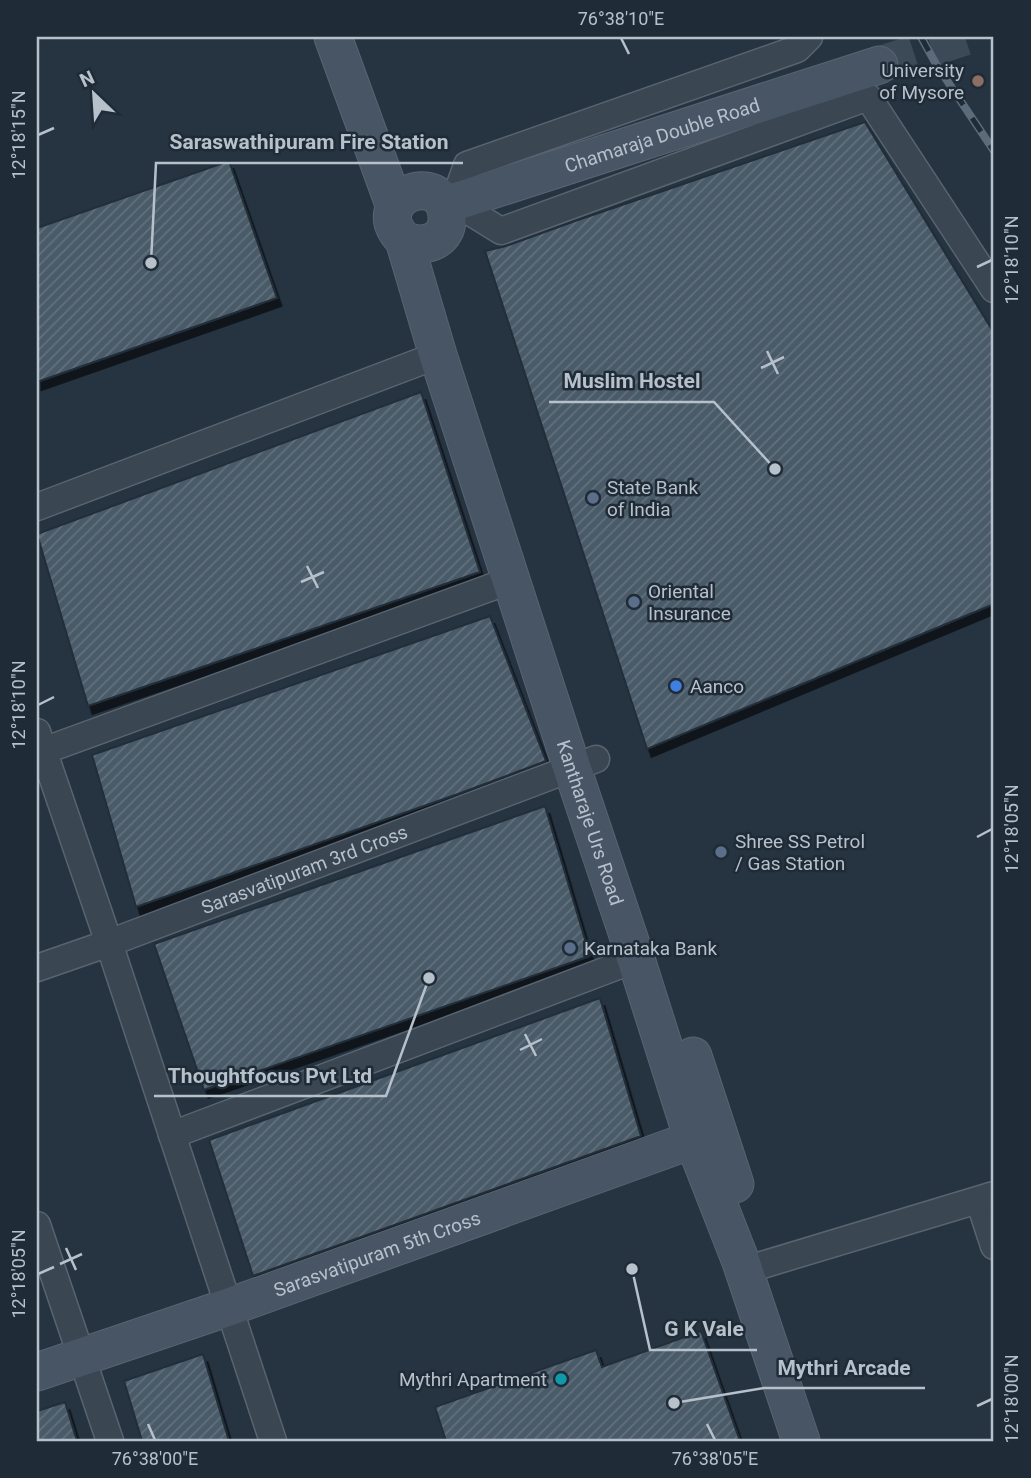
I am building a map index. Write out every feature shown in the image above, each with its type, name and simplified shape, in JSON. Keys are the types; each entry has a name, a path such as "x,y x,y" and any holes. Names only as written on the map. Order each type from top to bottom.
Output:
{"street":[{"name":"Kantharaje Urs Road","path":"333,37 409,221 436,267 584,764 705,1135 741,1262 802,1441"},
{"name":"Kantharaje Urs Road","path":"356,37 409,221 438,355 511,580 584,764 636,959 705,1135 762,1265 823,1441"},
{"path":"409,221 432,243 444,230 450,204 467,165 797,49 809,37"},
{"name":"Chamaraja Double Road","path":"450,204 879,65"},
{"path":"450,204 501,231 868,97 994,289"},
{"path":"37,507 438,355"},
{"path":"273,1441 40,742 511,580"},
{"name":"Sarasvatipuram 3rd Cross","path":"37,968 584,764"},
{"path":"172,1136 636,959"},
{"name":"Sarasvatipuram 5th Cross","path":"37,1372 229,1307 705,1135"},
{"path":"762,1265 987,1197 994,1246"},
{"path":"37,1225 110,1441"}],"building":[{"path":"865,122 994,333 994,604 647,749 485,251"},
{"path":"229,161 277,298 37,382 37,228"},
{"path":"421,392 480,572 88,706 37,534"},
{"path":"490,616 546,761 136,907 92,755"},
{"path":"545,806 590,956 204,1090 154,944"},
{"path":"600,998 641,1136 253,1276 209,1140"},
{"path":"701,1331 740,1441 446,1441 435,1407 596,1350 602,1367"},
{"path":"203,1354 229,1441 142,1441 124,1381"},
{"path":"65,1402 77,1441 37,1441 37,1411"}],"tunnel":[{"path":"879,65 965,37"}],"railway":[{"path":"921,37 994,151"}],"place":[{"name":"University of Mysore","path":"978,81"},
{"name":"Saraswathipuram Fire Station","path":"151,263"},
{"name":"Muslim Hostel","path":"775,469"},
{"name":"State Bank of India","path":"593,498"},
{"name":"Oriental Insurance","path":"634,602"},
{"name":"Aanco","path":"676,686"},
{"name":"Shree SS Petrol / Gas Station","path":"721,852"},
{"name":"Karnataka Bank","path":"570,948"},
{"name":"Thoughtfocus Pvt Ltd","path":"429,978"},
{"name":"G K Vale","path":"632,1269"},
{"name":"Mythri Apartment","path":"561,1379"},
{"name":"Mythri Arcade","path":"674,1403"}]}
